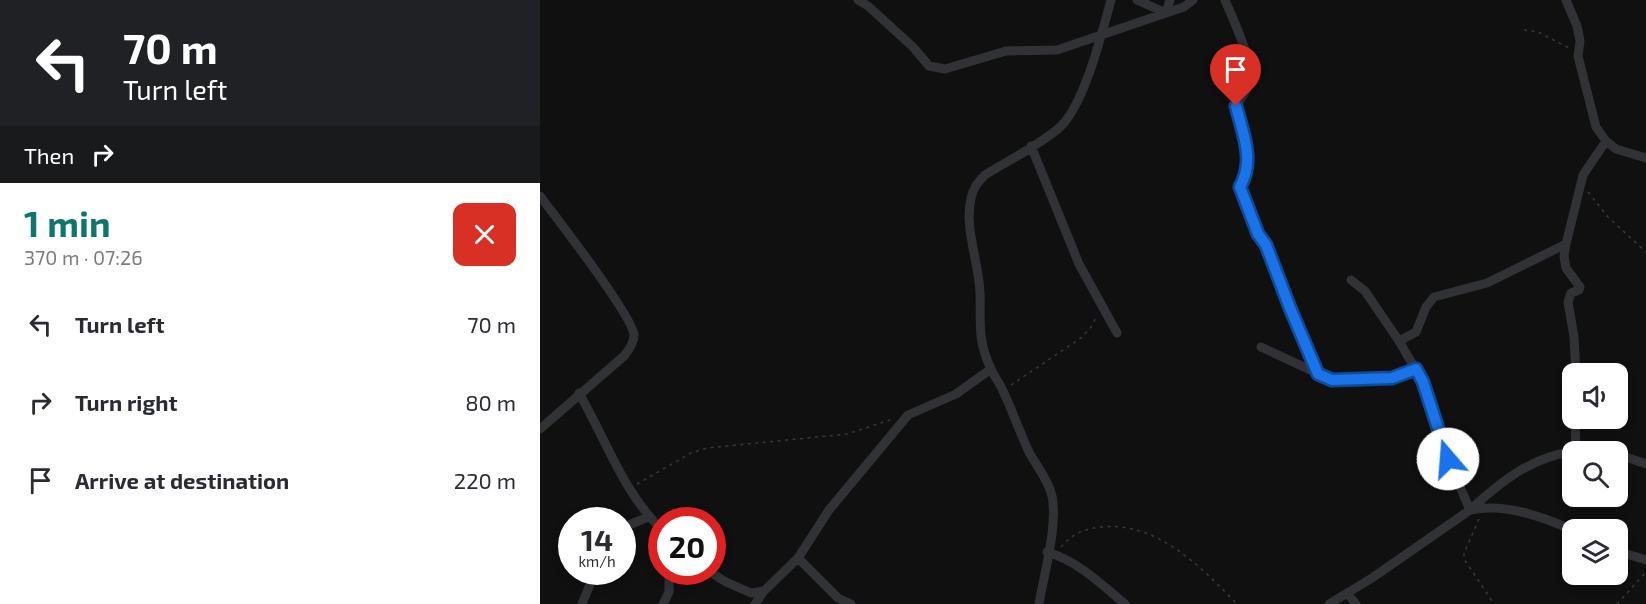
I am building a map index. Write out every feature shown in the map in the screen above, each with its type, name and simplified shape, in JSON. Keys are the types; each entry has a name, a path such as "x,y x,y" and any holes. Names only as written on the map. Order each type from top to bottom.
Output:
{"street":[{"path":"858,0 868,6 913,47 929,66 935,69 957,67 1006,51 1057,50 1184,7 1193,0"},
{"path":"1039,604 1051,553 1054,517 1052,496 1047,480 1030,454 1012,416 981,341 980,293 971,230 970,199 976,185 985,175 1059,128 1073,112 1102,34 1111,0"},
{"path":"1137,0 1166,13"},
{"path":"1166,13 1170,0"},
{"path":"1225,0 1250,75 1248,86 1236,106 1248,162 1247,175 1240,187 1318,374"},
{"path":"1566,0 1577,26 1580,41 1578,56 1593,118 1606,141 1616,149 1646,158"},
{"path":"1575,363 1568,302 1571,293 1579,290 1580,287 1566,268 1564,256 1580,182 1606,141"},
{"path":"1031,146 1079,264 1117,333"},
{"path":"540,196 597,273 629,322 634,335 630,349 624,356 541,425"},
{"path":"1399,341 1416,332 1426,308 1434,297 1487,283 1566,244"},
{"path":"1351,280 1365,291 1423,382 1448,459 1470,510"},
{"path":"1261,347 1332,380 1392,378 1416,369"},
{"path":"755,604 764,591 798,558 829,510 909,415 956,394 991,369"},
{"path":"579,393 614,465 648,516 636,522"},
{"path":"1329,604 1470,510 1495,486 1520,469 1562,453"},
{"path":"1628,458 1646,464"},
{"path":"1470,510 1484,507 1522,513 1562,527"},
{"path":"1051,553 1063,556 1092,576 1125,604"},
{"path":"1628,556 1646,560"},
{"path":"798,558 838,598 851,604"},
{"path":"726,582 751,593 764,591"},
{"path":"582,604 590,585"},
{"path":"663,604 669,592 669,585"},
{"path":"1347,593 1356,604"}],"path":[{"path":"1524,30 1538,32 1567,46 1578,56"},
{"path":"1580,182 1608,217 1646,252"},
{"path":"1003,390 1081,338 1091,327 1101,304"},
{"path":"630,489 691,453 707,448 847,434 891,420"},
{"path":"1484,507 1464,553 1464,560 1494,604"},
{"path":"1051,553 1084,529 1116,525 1142,530 1182,553 1237,604"},
{"path":"1617,604 1646,572"}],"route":[{"path":"1236,106 1248,162 1247,175 1240,187 1318,374 1332,380 1365,377 1392,378 1416,369 1423,382 1448,459"}]}
